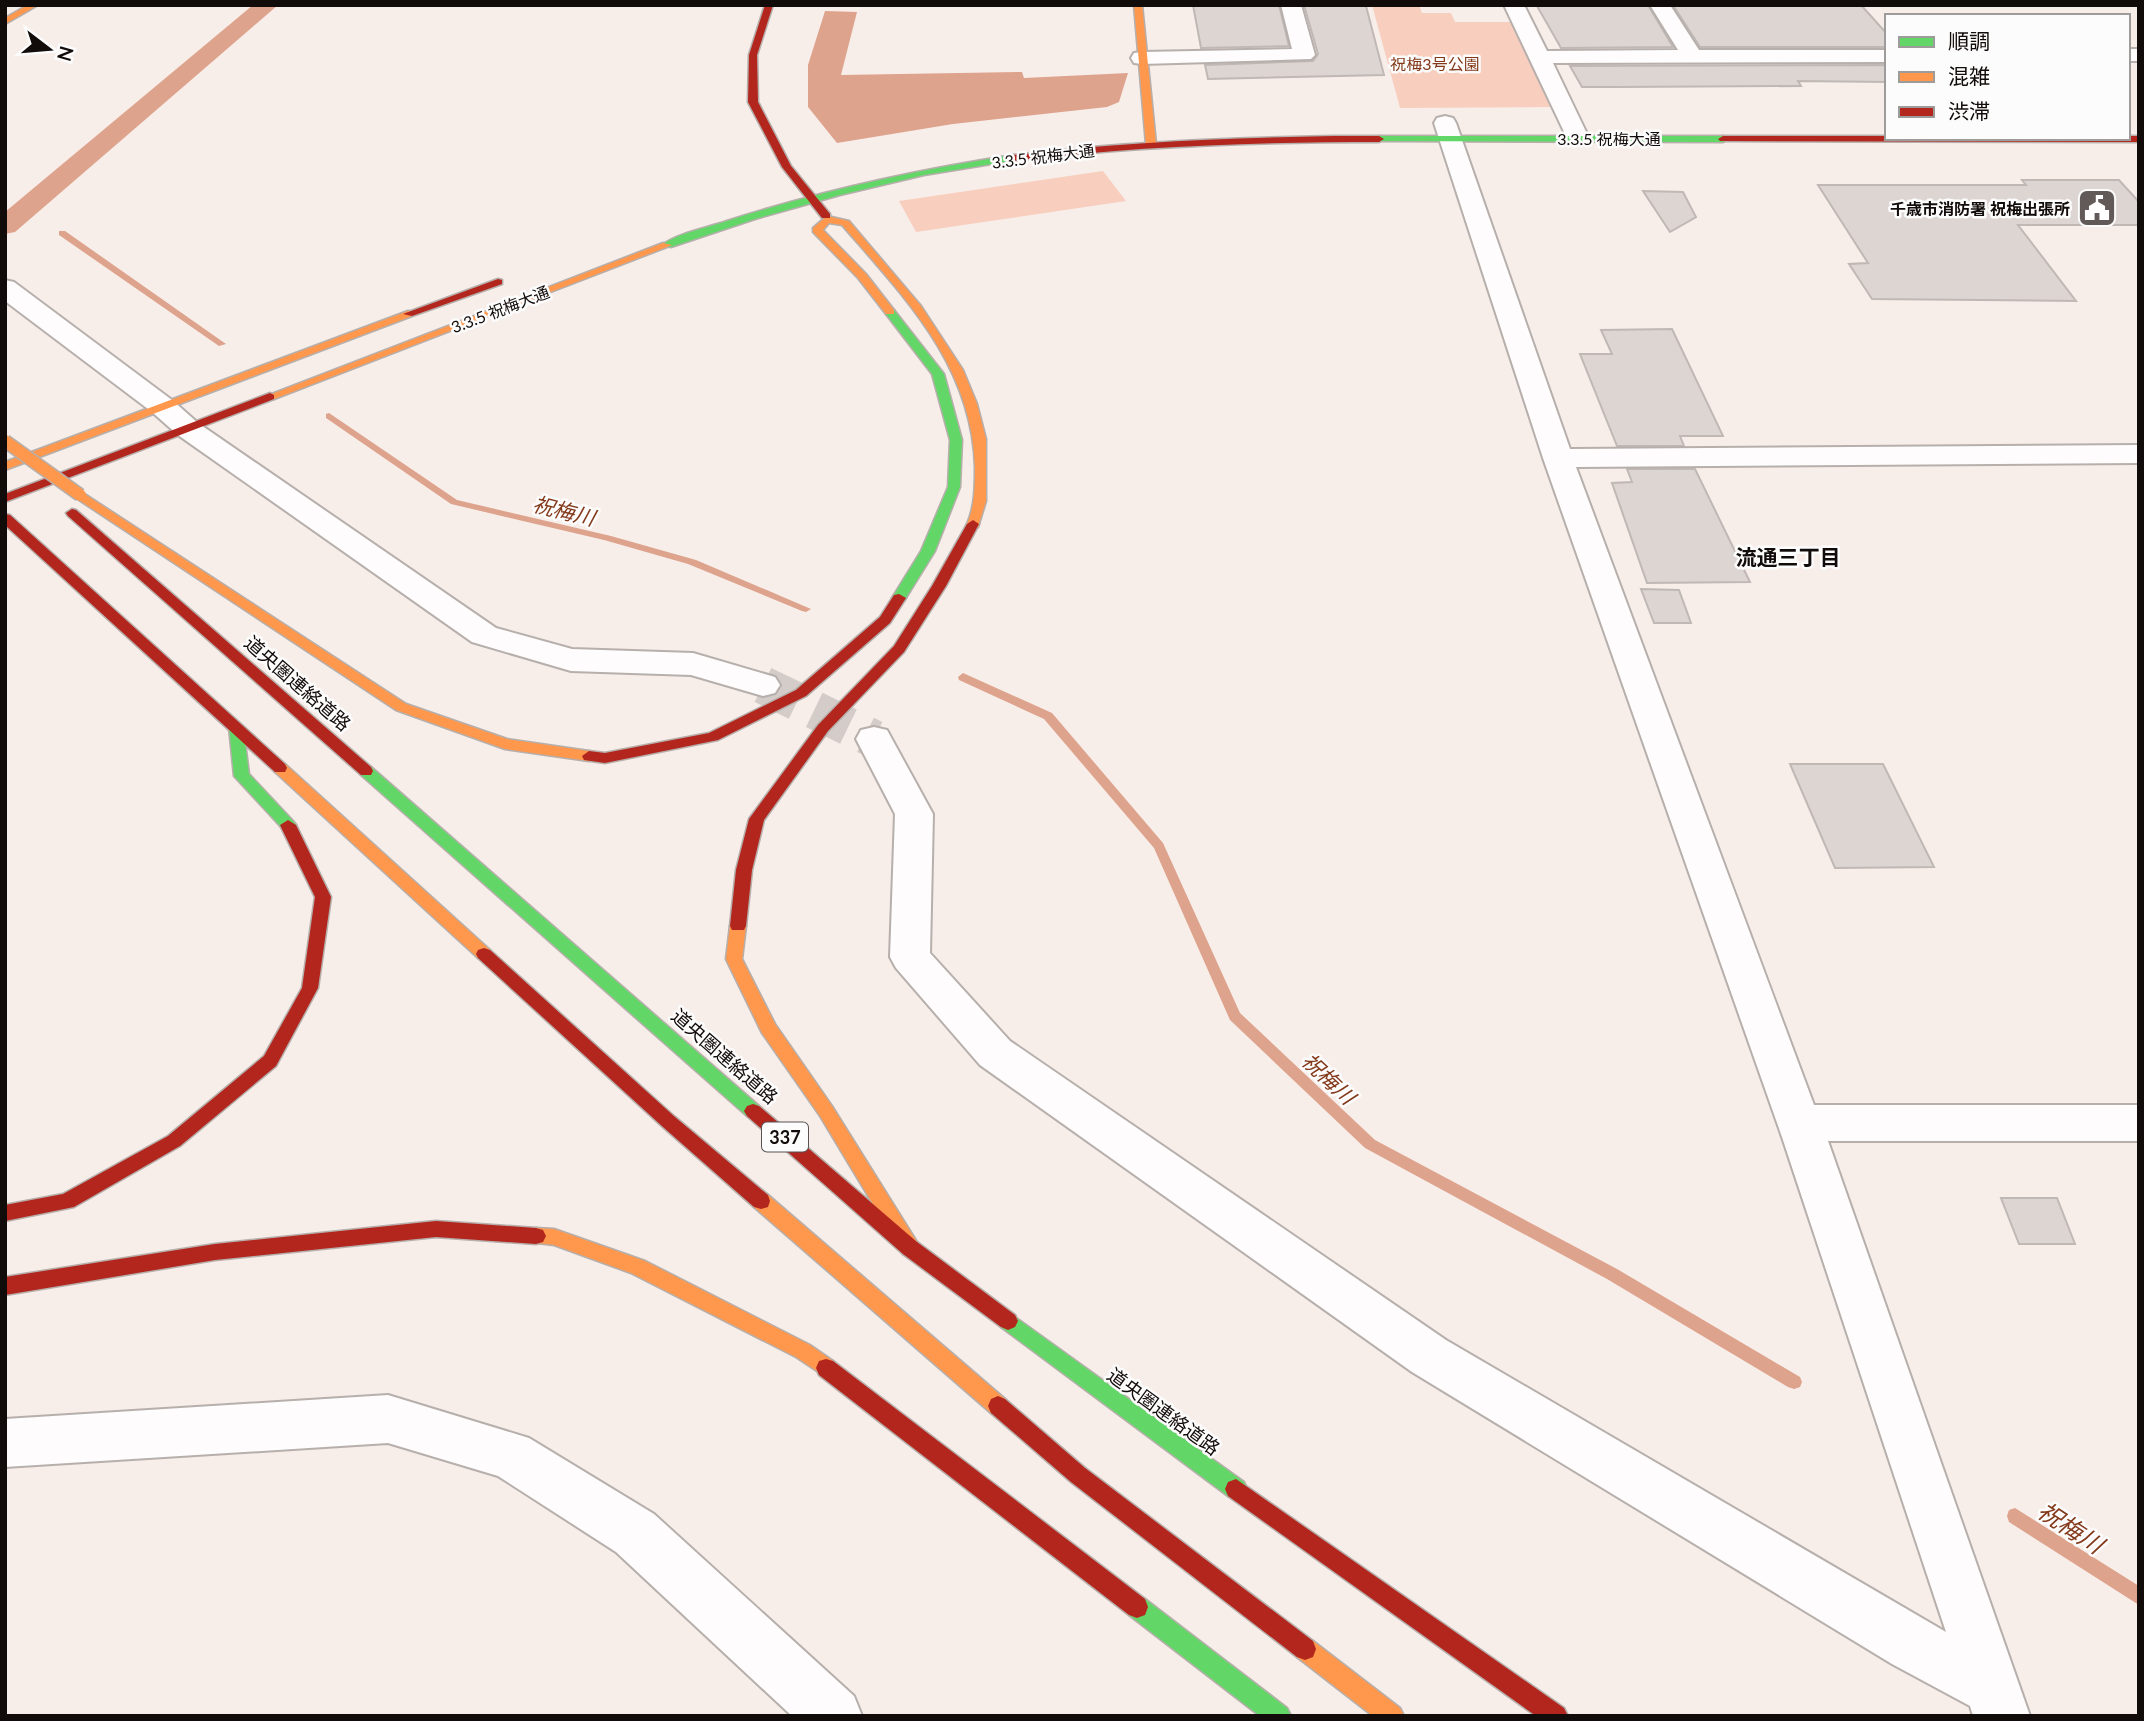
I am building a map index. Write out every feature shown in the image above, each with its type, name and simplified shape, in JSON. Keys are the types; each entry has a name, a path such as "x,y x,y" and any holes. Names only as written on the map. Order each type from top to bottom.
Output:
{"main road":[{"path":"5,22 34,5"},
{"path":"769,5 753,55 753,102 765,129 787,167 814,198 827,219 845,223 862,242 919,309 962,374 977,419 982,458 978,514 939,586 899,649 823,727 757,819 744,870 734,959 768,1028 826,1111 910,1248"},
{"path":"1138,5 1150,137"},
{"name":"3.3.5 祝梅大通","path":"1448,131 1501,122"},
{"name":"3.3.5 祝梅大通","path":"5,498 652,250 766,211 921,172 1150,137 1287,123 1448,131 1573,126 1885,133"},
{"name":"3.3.5 祝梅大通","path":"1122,131 1150,137"},
{"path":"5,441 80,495 401,707 505,744 605,758 713,737 801,693 885,620 928,551 954,487 956,440 938,374 862,276 817,230 827,219"},
{"name":"3.3.5 祝梅大通","path":"5,466 513,277"},
{"name":"道央圏連絡道路","path":"5,455 910,1248 1131,1413 1556,1716"},
{"path":"8,521 669,1122 1079,1475 1392,1716"},
{"path":"5,1213 67,1201 174,1141 270,1061 310,988 323,897 288,825 242,776 236,727"},
{"path":"5,1286 215,1252 436,1229 554,1237 638,1267 803,1352 1279,1716"}],"street":[{"path":"1142,58 1304,55 1291,5"},
{"path":"1514,5 1573,126"},
{"path":"1660,5 1692,56"},
{"path":"1539,57 1885,55"},
{"path":"1448,131 1558,458 1799,1124 1997,1701"},
{"path":"5,288 162,406 188,429 484,635 571,660 693,664 763,685"},
{"path":"1558,458 2139,454"},
{"path":"874,739 914,814 909,957 995,1053 1429,1356 1912,1644 1997,1701"},
{"path":"1799,1124 2139,1123"},
{"path":"5,1443 388,1419 511,1455 635,1532 834,1716"}],"green space":[{"name":"祝梅3号公園","path":"1372,5 1419,5 1422,13 1451,13 1455,22 1513,22 1550,107 1400,108"},
{"path":"1103,171 1126,201 916,232 899,201"}],"shaded area":[{"path":"825,11 857,12 841,75 1022,72 1024,78 1128,73 1119,102 1107,107 953,124 837,143 808,107 808,65"}],"building":[{"path":"1193,5 1279,5 1289,46 1201,48"},
{"path":"1304,5 1366,6 1384,75 1208,79 1205,65 1313,61 1318,54"},
{"path":"1648,5 1673,47 1561,48 1537,6"},
{"path":"1673,5 1861,5 1885,32 1885,47 1700,47"},
{"path":"1885,65 1885,82 1798,81 1801,86 1582,87 1570,66"},
{"path":"2022,180 2119,180 2139,202 2139,225 2018,225 2076,301 1872,299 1849,264 1868,263 1818,185 2026,185"},
{"path":"1643,191 1683,192 1696,217 1670,232"},
{"path":"1672,329 1723,436 1680,436 1684,446 1617,446 1580,354 1612,354 1601,330"},
{"path":"1627,469 1695,469 1750,582 1647,583 1612,483 1632,482"},
{"path":"1641,589 1679,590 1691,623 1654,623"},
{"path":"1790,764 1883,764 1934,867 1835,868"},
{"path":"2001,1198 2057,1198 2075,1244 2019,1244"}],"waterway":[{"path":"5,226 267,5"},
{"name":"祝梅川","path":"62,233 222,344"},
{"name":"祝梅川","path":"329,416 454,502 607,538 692,562 806,609"},
{"name":"祝梅川","path":"963,677 1048,716 1159,846 1235,1016 1370,1144 1612,1274 1794,1382"},
{"name":"祝梅川","path":"2015,1516 2139,1596"}],"tunnel":[{"path":"763,685 874,739"}],"traffic: fast":[{"path":"1379,139 1723,139"},
{"path":"667,245 752,216 837,192 924,173 1013,158"},
{"path":"890,312 938,374 956,440 954,487 928,551 899,598"},
{"path":"236,727 242,776 288,825"},
{"path":"366,771 753,1111"},
{"path":"1008,1321 1236,1489"},
{"path":"1137,1607 1279,1716"}],"traffic: slow":[{"path":"5,22 34,5"},
{"path":"1138,5 1151,144"},
{"path":"890,312 862,276 817,230 827,219 845,223 894,279 918,308 958,370 972,404 980,439 980,495 973,524"},
{"path":"270,397 667,245"},
{"path":"5,466 408,314"},
{"path":"5,441 80,495"},
{"path":"80,495 401,707 505,744 589,756"},
{"path":"280,768 484,954"},
{"path":"738,926 734,959 768,1028 826,1111 910,1248"},
{"path":"761,1201 998,1406"},
{"path":"536,1236 554,1237 638,1267 803,1351 826,1368"},
{"path":"1305,1649 1392,1716"}],"traffic: jam":[{"path":"769,5 753,55 753,102 787,167 826,216"},
{"path":"1013,158 1196,142 1379,139"},
{"path":"1723,139 1885,139"},
{"path":"2130,139 2139,139"},
{"path":"408,314 498,282"},
{"path":"5,498 270,397"},
{"path":"72,513 366,771"},
{"path":"5,518 280,768"},
{"path":"738,926 744,870 757,819 823,728 899,649 939,586 973,524"},
{"path":"589,756 605,758 713,737 801,693 885,620 899,598"},
{"path":"5,1213 67,1201 174,1141 270,1061 310,988 323,897 288,825"},
{"path":"484,954 669,1122 761,1201"},
{"path":"753,1111 910,1248 1008,1321"},
{"path":"5,1286 215,1252 436,1229 536,1236"},
{"path":"826,1368 1137,1607"},
{"path":"998,1406 1078,1475 1305,1649"},
{"path":"1236,1489 1556,1716"}],"place":[{"name":"千歳市消防署 祝梅出張所","path":"2097,208"}],"district":[{"name":"流通三丁目","path":"1788,556"}]}
